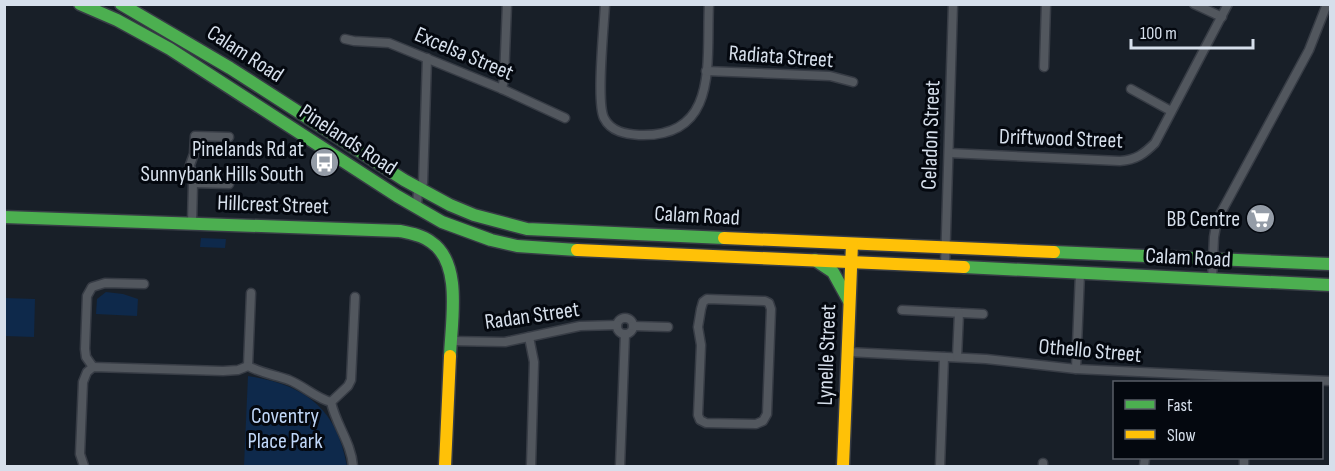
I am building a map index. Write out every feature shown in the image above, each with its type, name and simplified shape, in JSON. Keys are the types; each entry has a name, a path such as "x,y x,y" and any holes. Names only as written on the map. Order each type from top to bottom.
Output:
{"main road":[{"name":"Pinelands Road","path":"81,4 121,21 174,51 391,193 455,229 498,243 533,248 577,250"},
{"name":"Calam Road","path":"121,4 169,30 418,189 473,216 503,225 527,229 1325,264"},
{"name":"Hillcrest Street","path":"4,217 414,233 439,247 446,256 453,282 451,341"},
{"name":"Lynelle Street","path":"843,466 852,244"},
{"name":"Calam Road","path":"577,250 1330,285"},
{"path":"815,260 832,272 849,302"},
{"path":"1325,264 1330,272"},
{"path":"445,466 451,341"}],"street":[{"path":"502,89 507,4"},
{"path":"605,4 601,102 605,120 611,127 628,134 652,135 676,130 688,122 704,94 709,4"},
{"name":"Celadon Street","path":"945,266 953,4"},
{"path":"1044,67 1046,4"},
{"path":"1194,4 1222,16"},
{"name":"Driftwood Street","path":"949,153 1120,161 1133,160 1145,154 1155,142 1227,4"},
{"path":"1212,280 1217,220 1309,50 1327,4"},
{"name":"Excelsa Street","path":"345,39 389,43 502,89 565,118"},
{"path":"417,207 418,189 423,183 427,58"},
{"name":"Radiata Street","path":"706,71 830,76 854,82"},
{"path":"1131,89 1171,111"},
{"path":"192,223 194,183 190,165 194,154 195,136 230,137"},
{"path":"194,183 229,184"},
{"path":"1076,369 1080,273"},
{"path":"93,367 86,357 85,349 87,296 92,287 105,283 144,284"},
{"path":"248,366 251,293"},
{"path":"331,402 348,386 351,380 355,297"},
{"path":"707,299 769,303 771,309 767,414 763,421 756,424 706,423 700,420 698,415 701,345 698,327 701,309 707,299"},
{"path":"903,310 983,314"},
{"path":"957,357 959,313"},
{"path":"627,318 632,321 633,326 630,333 625,334 619,332 617,326 622,319 627,318"},
{"name":"Radan Street","path":"451,341 505,342 580,326 617,326"},
{"path":"633,326 668,327"},
{"path":"620,466 625,334"},
{"path":"529,337 534,362 531,466"},
{"name":"Othello Street","path":"848,352 957,357 1149,378 1330,381"},
{"path":"940,466 944,357"},
{"path":"84,466 80,454 83,382 87,372 93,367 223,371 238,370 248,366 289,380 320,399 331,402"},
{"path":"331,402 334,414 348,442 353,466"}],"green space":[{"path":"201,238 226,239 225,248 200,247"},
{"path":"106,292 138,299 137,316 96,314 97,299"},
{"path":"5,298 35,299 34,337 5,336"},
{"name":"Coventry Place Park","path":"248,376 286,386 302,393 315,403 326,414 335,429 347,466 244,466"}],"traffic: fast":[{"path":"80,4 117,20 170,49 397,196 442,222 491,240 517,246 577,250"},
{"path":"121,4 230,68 404,180 474,215 527,229 724,238"},
{"path":"4,217 400,231 416,235 431,242 448,264 453,294 450,356"},
{"path":"1054,252 1330,264"},
{"path":"815,260 833,272 849,301"},
{"path":"964,267 1330,285"}],"traffic: slow":[{"path":"724,238 1054,252"},
{"path":"843,466 852,244"},
{"path":"577,250 964,267"},
{"path":"445,466 450,356"}],"place":[{"name":"Pinelands Rd at Sunnybank Hills South","path":"325,162"},
{"name":"BB Centre","path":"1261,219"}]}
